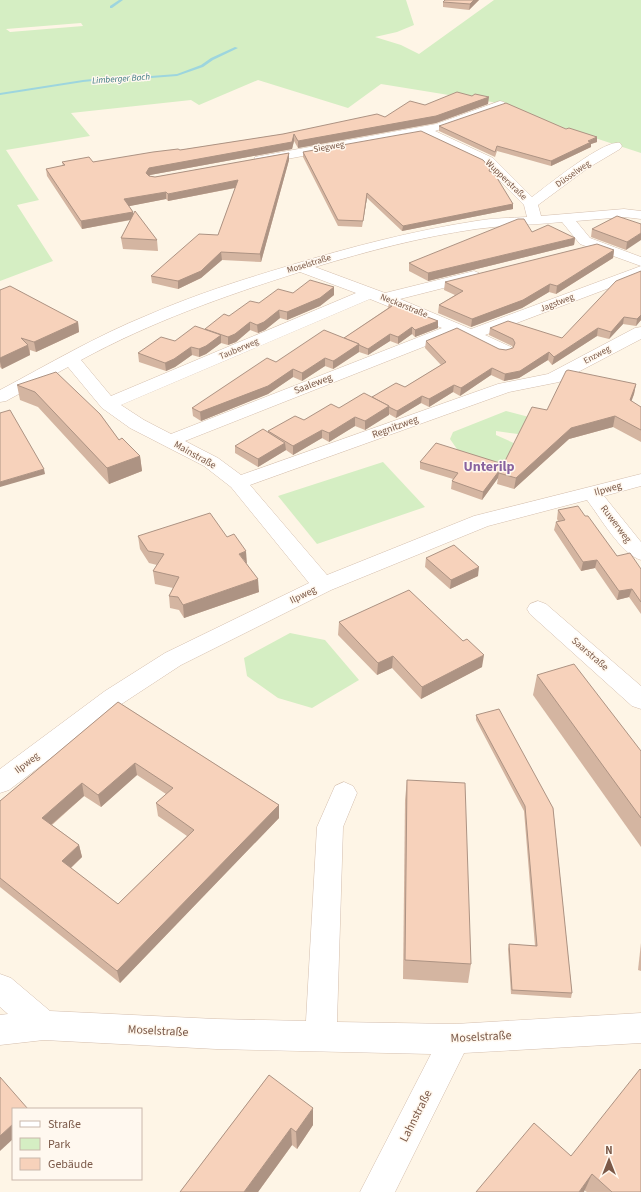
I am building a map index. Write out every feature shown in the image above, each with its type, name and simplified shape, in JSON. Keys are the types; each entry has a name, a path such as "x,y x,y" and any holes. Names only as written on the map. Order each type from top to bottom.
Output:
{"street":[{"name":"Siegweg","path":"248,162 439,127 500,105"},
{"name":"Wupperstraße","path":"422,130 488,161 531,204 534,220"},
{"name":"Düsselweg","path":"531,204 583,165 616,146"},
{"name":"Moselstraße","path":"0,397 70,358 154,318 229,289 363,248 406,238 477,226 624,213 641,215"},
{"path":"566,218 585,241 641,262"},
{"path":"575,251 598,245"},
{"name":"Neckarstraße","path":"300,267 472,334 505,351"},
{"name":"Jagstweg","path":"472,334 641,271"},
{"name":"Tauberweg","path":"108,404 377,296 491,272"},
{"name":"Saaleweg","path":"170,441 456,328"},
{"name":"Enzweg","path":"554,378 641,332"},
{"name":"Mainstraße","path":"70,358 108,404 137,424 211,462 238,482 323,585"},
{"name":"Regnitzweg","path":"238,482 504,388 554,378"},
{"name":"Ilpweg","path":"0,783 114,697 173,659 323,585 481,521 641,480"},
{"name":"Ruwerweg","path":"592,493 632,546 641,553"},
{"name":"Saarstraße","path":"538,609 641,700"},
{"path":"321,1035 330,827 344,793"},
{"path":"0,988 44,1025"},
{"name":"Moselstraße","path":"0,1030 44,1025 216,1034 455,1039 641,1028"},
{"name":"Lahnstraße","path":"377,1192 455,1039"}],"green space":[{"path":"0,0 406,0 414,25 397,32 375,37 401,45 419,54 494,0 641,0 641,153 549,123 492,102 381,84 348,108 258,80 199,105 191,100 71,113 90,136 6,150 39,200 17,205 53,261 0,281","holes":["81,23 83,26 10,32 6,29"]},
{"path":"506,411 529,417 518,434 496,431 496,435 518,445 504,462 487,463 459,452 450,439 453,432"},
{"path":"383,462 425,507 317,544 278,496"},
{"path":"290,633 325,640 359,680 312,708 278,698 247,676 244,658"}],"building":[{"path":"445,0 474,0 470,4 443,2"},
{"path":"457,92 472,96 475,94 489,97 436,116 298,141 294,134 292,142 149,168 146,173 149,176 155,177 289,153 260,254 221,252 201,271 178,281 151,276 199,234 218,235 238,180 168,194 166,192 124,199 133,212 81,221 46,169 65,165 62,162 89,157 93,162 283,134 377,114 385,117 410,101 425,105"},
{"path":"506,103 566,129 569,128 597,137 588,141 591,142 551,161 497,146 495,152 439,126"},
{"path":"421,131 483,160 490,168 489,171 494,173 513,204 403,226 367,193 363,221 338,220 303,152"},
{"path":"135,211 157,240 121,238"},
{"path":"617,216 641,224 641,233 627,242 592,229"},
{"path":"518,219 524,219 532,232 548,225 575,238 428,273 409,263"},
{"path":"597,244 614,250 557,286 550,284 523,300 472,319 439,305 463,291 445,282"},
{"path":"641,271 641,315 637,319 624,317 611,332 598,328 554,357 549,352 520,371 505,374 492,368 461,388 454,385 429,399 422,396 397,411 372,397 396,383 405,387 446,362 426,341 457,328 499,349 506,350 513,348 515,343 513,339 490,328 508,321 562,338 616,281"},
{"path":"310,280 334,287 320,298 287,312 279,310 264,322 257,325 250,322 235,334 228,337 205,329 224,314 229,316 250,301 259,303 278,289 293,293"},
{"path":"10,286 78,322 34,342 21,338 28,345 0,358 0,290"},
{"path":"389,302 438,321 415,330 412,327 398,337 390,334 368,349 344,338 392,306"},
{"path":"195,326 221,335 206,346 199,349 191,347 174,359 165,363 138,353 161,337 175,341"},
{"path":"324,330 359,344 335,360 333,361 325,358 302,373 293,369 268,386 200,412 192,408 267,358 276,362"},
{"path":"568,370 636,384 630,400 641,407 641,430 615,416 571,428 516,478 499,473 532,407 547,410 566,371"},
{"path":"56,372 100,414 119,440 122,438 140,456 107,468 35,392 17,385"},
{"path":"364,393 389,406 365,421 355,417 329,433 322,430 293,446 268,431 295,416 304,420 331,404 339,408"},
{"path":"10,410 44,469 0,482 0,413"},
{"path":"263,429 285,443 258,459 235,446"},
{"path":"436,443 503,464 502,467 483,492 452,481 458,473 420,462"},
{"path":"578,506 585,516 588,516 617,556 630,553 641,569 641,602 632,589 619,591 597,560 583,562 556,522 565,520 558,510"},
{"path":"210,513 227,537 234,534 246,551 239,554 258,579 183,605 178,597 169,596 179,577 153,571 164,554 148,551 138,536"},
{"path":"454,545 479,567 451,580 426,558"},
{"path":"409,590 463,641 467,639 484,655 422,687 393,656 378,663 339,622"},
{"path":"574,664 641,751 641,818 537,675"},
{"path":"118,702 279,805 117,971 0,878 0,801","holes":["135,763 173,788 156,803 194,830 118,904 62,861 79,845 42,818 82,783 98,795"]},
{"path":"499,709 553,808 572,993 512,990 509,944 537,946 525,806 476,715"},
{"path":"407,780 465,783 471,964 405,960"},
{"path":"640,1069 641,1192 612,1192 592,1174 579,1192 476,1192 534,1123 571,1156"},
{"path":"269,1075 313,1108 296,1132 291,1128 244,1192 180,1192"},
{"path":"0,1077 27,1108 12,1108 12,1125 0,1136"}],"waterway":[{"path":"111,7 121,0"},
{"name":"Limberger Bach","path":"0,94 83,81 132,76 151,77 177,75 202,66 212,59 236,48"}],"district":[{"name":"Unterilp","path":"489,467"}]}
